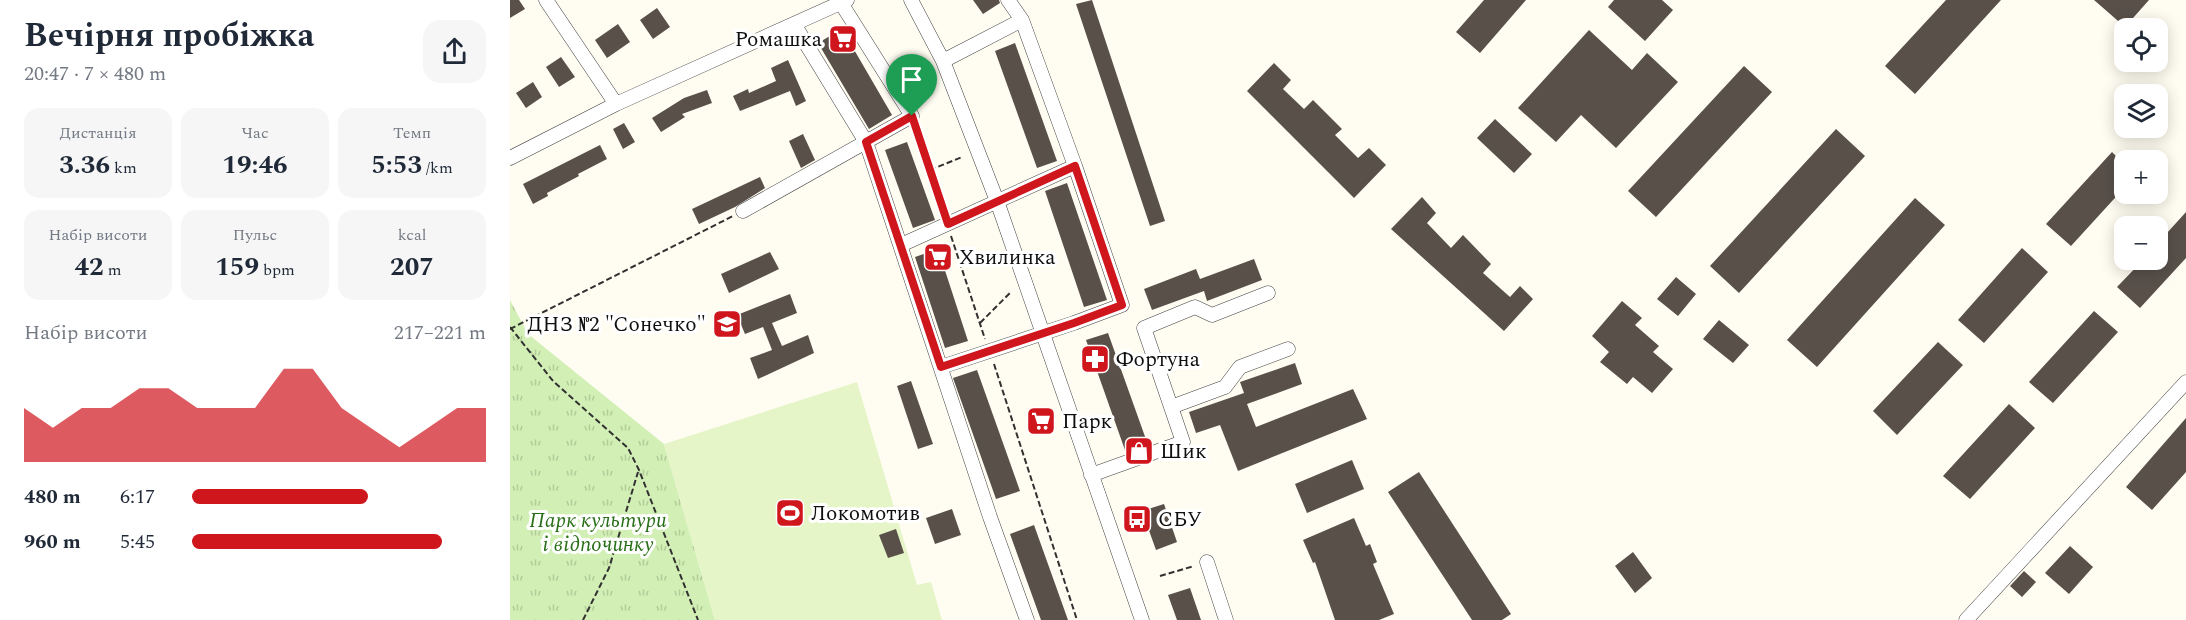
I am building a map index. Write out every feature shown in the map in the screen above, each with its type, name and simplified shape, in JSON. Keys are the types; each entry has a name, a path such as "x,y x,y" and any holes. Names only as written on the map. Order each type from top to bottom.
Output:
{"street":[{"path":"546,0 616,104"},
{"path":"911,0 943,61 997,201 1142,620"},
{"path":"941,367 1122,305 1075,166 1022,21 1008,0"},
{"path":"510,158 616,104 844,1 912,116 743,210"},
{"path":"943,61 1022,21"},
{"path":"794,24 866,142 1027,620"},
{"path":"901,245 1075,166"},
{"path":"1091,475 1183,442 1144,328 1195,307 1212,315 1268,293"},
{"path":"1171,407 1225,387 1240,368 1288,349"},
{"path":"1966,620 2186,382"},
{"path":"1207,562 1226,620"}],"path":[{"path":"912,116 1077,620"},
{"path":"930,171 962,157"},
{"path":"698,620 639,470 628,448 553,381 511,328 743,210"},
{"path":"980,323 1011,292"},
{"path":"583,620 609,568 639,470"},
{"path":"1160,576 1207,562"}],"green space":[{"name":"Парк культури і відпочинку","path":"510,300 528,334 664,444 715,620 510,620"},
{"name":"Локомотив","path":"857,382 917,585 931,582 942,620 715,620 664,444"}],"building":[{"path":"510,0 519,0 525,9 510,18"},
{"path":"973,0 999,0 1000,3 983,14"},
{"path":"1092,0 1165,221 1150,226 1076,4"},
{"path":"1484,0 1526,0 1480,53 1456,32"},
{"path":"1614,0 1662,0 1673,10 1645,41 1608,7"},
{"path":"1946,0 2001,0 1915,94 1885,66"},
{"path":"2094,0 2149,0 2133,18 2115,18"},
{"path":"657,8 670,27 653,39 640,20"},
{"path":"618,24 630,42 607,58 595,40"},
{"path":"842,29 892,115 869,129 818,43"},
{"path":"1589,30 1632,70 1647,53 1678,82 1616,148 1581,115 1556,142 1518,108"},
{"path":"1015,43 1057,161 1037,168 995,51"},
{"path":"561,57 575,77 559,87 546,67"},
{"path":"788,60 806,101 796,106 790,91 740,111 733,96 748,89 749,93 776,81 771,68"},
{"path":"1274,63 1291,80 1283,89 1304,109 1313,100 1342,129 1335,135 1358,158 1369,148 1386,165 1354,198 1247,91"},
{"path":"1744,66 1772,92 1656,217 1628,191"},
{"path":"533,82 542,97 526,108 516,93"},
{"path":"707,90 712,103 682,114 685,117 661,132 652,118 684,98"},
{"path":"1495,119 1532,154 1514,173 1477,138"},
{"path":"624,123 635,142 623,149 613,129"},
{"path":"1836,129 1865,156 1739,293 1710,266"},
{"path":"803,134 815,160 801,168 789,141"},
{"path":"907,142 935,220 913,228 885,150"},
{"path":"600,145 607,159 578,174 579,176 547,193 548,196 533,204 523,184"},
{"path":"2112,152 2114,154 2114,199 2071,246 2046,224"},
{"path":"760,177 765,188 735,207 699,224 692,209"},
{"path":"1067,183 1107,300 1084,307 1045,191"},
{"path":"1422,197 1436,213 1427,223 1451,248 1463,235 1491,264 1483,273 1510,297 1520,286 1533,299 1504,331 1391,229"},
{"path":"1915,198 1945,225 1817,367 1787,340"},
{"path":"2186,212 2186,258 2140,308 2117,287 2133,270 2168,270 2168,232"},
{"path":"2022,248 2048,272 1984,343 1958,320"},
{"path":"938,249 968,341 945,348 915,257"},
{"path":"770,252 779,269 729,293 721,274"},
{"path":"1254,259 1262,280 1207,301 1204,291 1152,310 1144,289 1196,269 1200,279"},
{"path":"1676,277 1696,294 1678,316 1657,299"},
{"path":"790,294 797,313 772,323 782,346 808,335 814,353 758,379 750,358 772,350 763,327 745,334 737,315"},
{"path":"1622,301 1642,318 1635,325 1659,346 1653,352 1673,369 1652,393 1633,377 1627,384 1600,362 1609,352 1592,336"},
{"path":"2094,311 2118,332 2053,403 2029,382"},
{"path":"1719,320 1749,345 1733,363 1703,339"},
{"path":"1108,333 1148,445 1126,453 1086,340"},
{"path":"1938,342 1963,365 1897,435 1873,411"},
{"path":"1295,363 1302,384 1247,404 1256,427 1353,389 1367,419 1238,471 1220,425 1196,433 1189,412 1244,393 1240,382"},
{"path":"977,370 1020,491 996,499 953,378"},
{"path":"911,381 933,444 918,449 897,386"},
{"path":"2009,404 2035,428 1970,499 1943,476"},
{"name":"Парк","path":"1047,415 1051,424 1034,432 1031,419"},
{"path":"2186,418 2186,472 2152,510 2126,487"},
{"path":"1352,460 1364,489 1307,513 1295,484"},
{"path":"1419,472 1511,614 1502,620 1472,620 1388,492"},
{"path":"1164,504 1177,542 1156,550 1142,511"},
{"path":"952,509 961,535 935,544 926,518"},
{"path":"1354,518 1366,546 1370,544 1377,562 1373,564 1394,614 1379,620 1335,620 1315,562 1313,563 1303,540"},
{"path":"1034,525 1068,620 1041,620 1010,534"},
{"path":"896,529 904,553 888,558 879,535"},
{"path":"2070,546 2093,567 2069,594 2045,573"},
{"path":"1633,552 1652,578 1635,593 1615,566"},
{"path":"2024,571 2036,582 2022,597 2010,586"},
{"path":"1190,588 1201,620 1177,620 1168,595"}],"place":[{"name":"Ромашка","path":"843,39"},
{"name":"Хвилинка","path":"938,257"},
{"name":"ДНЗ №2 \"Сонечко\"","path":"727,324"},
{"name":"Фортуна","path":"1095,359"},
{"name":"Парк","path":"1041,421"},
{"name":"Шик","path":"1139,451"},
{"name":"Локомотив","path":"790,513"},
{"name":"СБУ","path":"1137,519"}],"route":[{"path":"912,116 948,224 1075,166 1122,305 941,367 866,142 912,116"}]}
